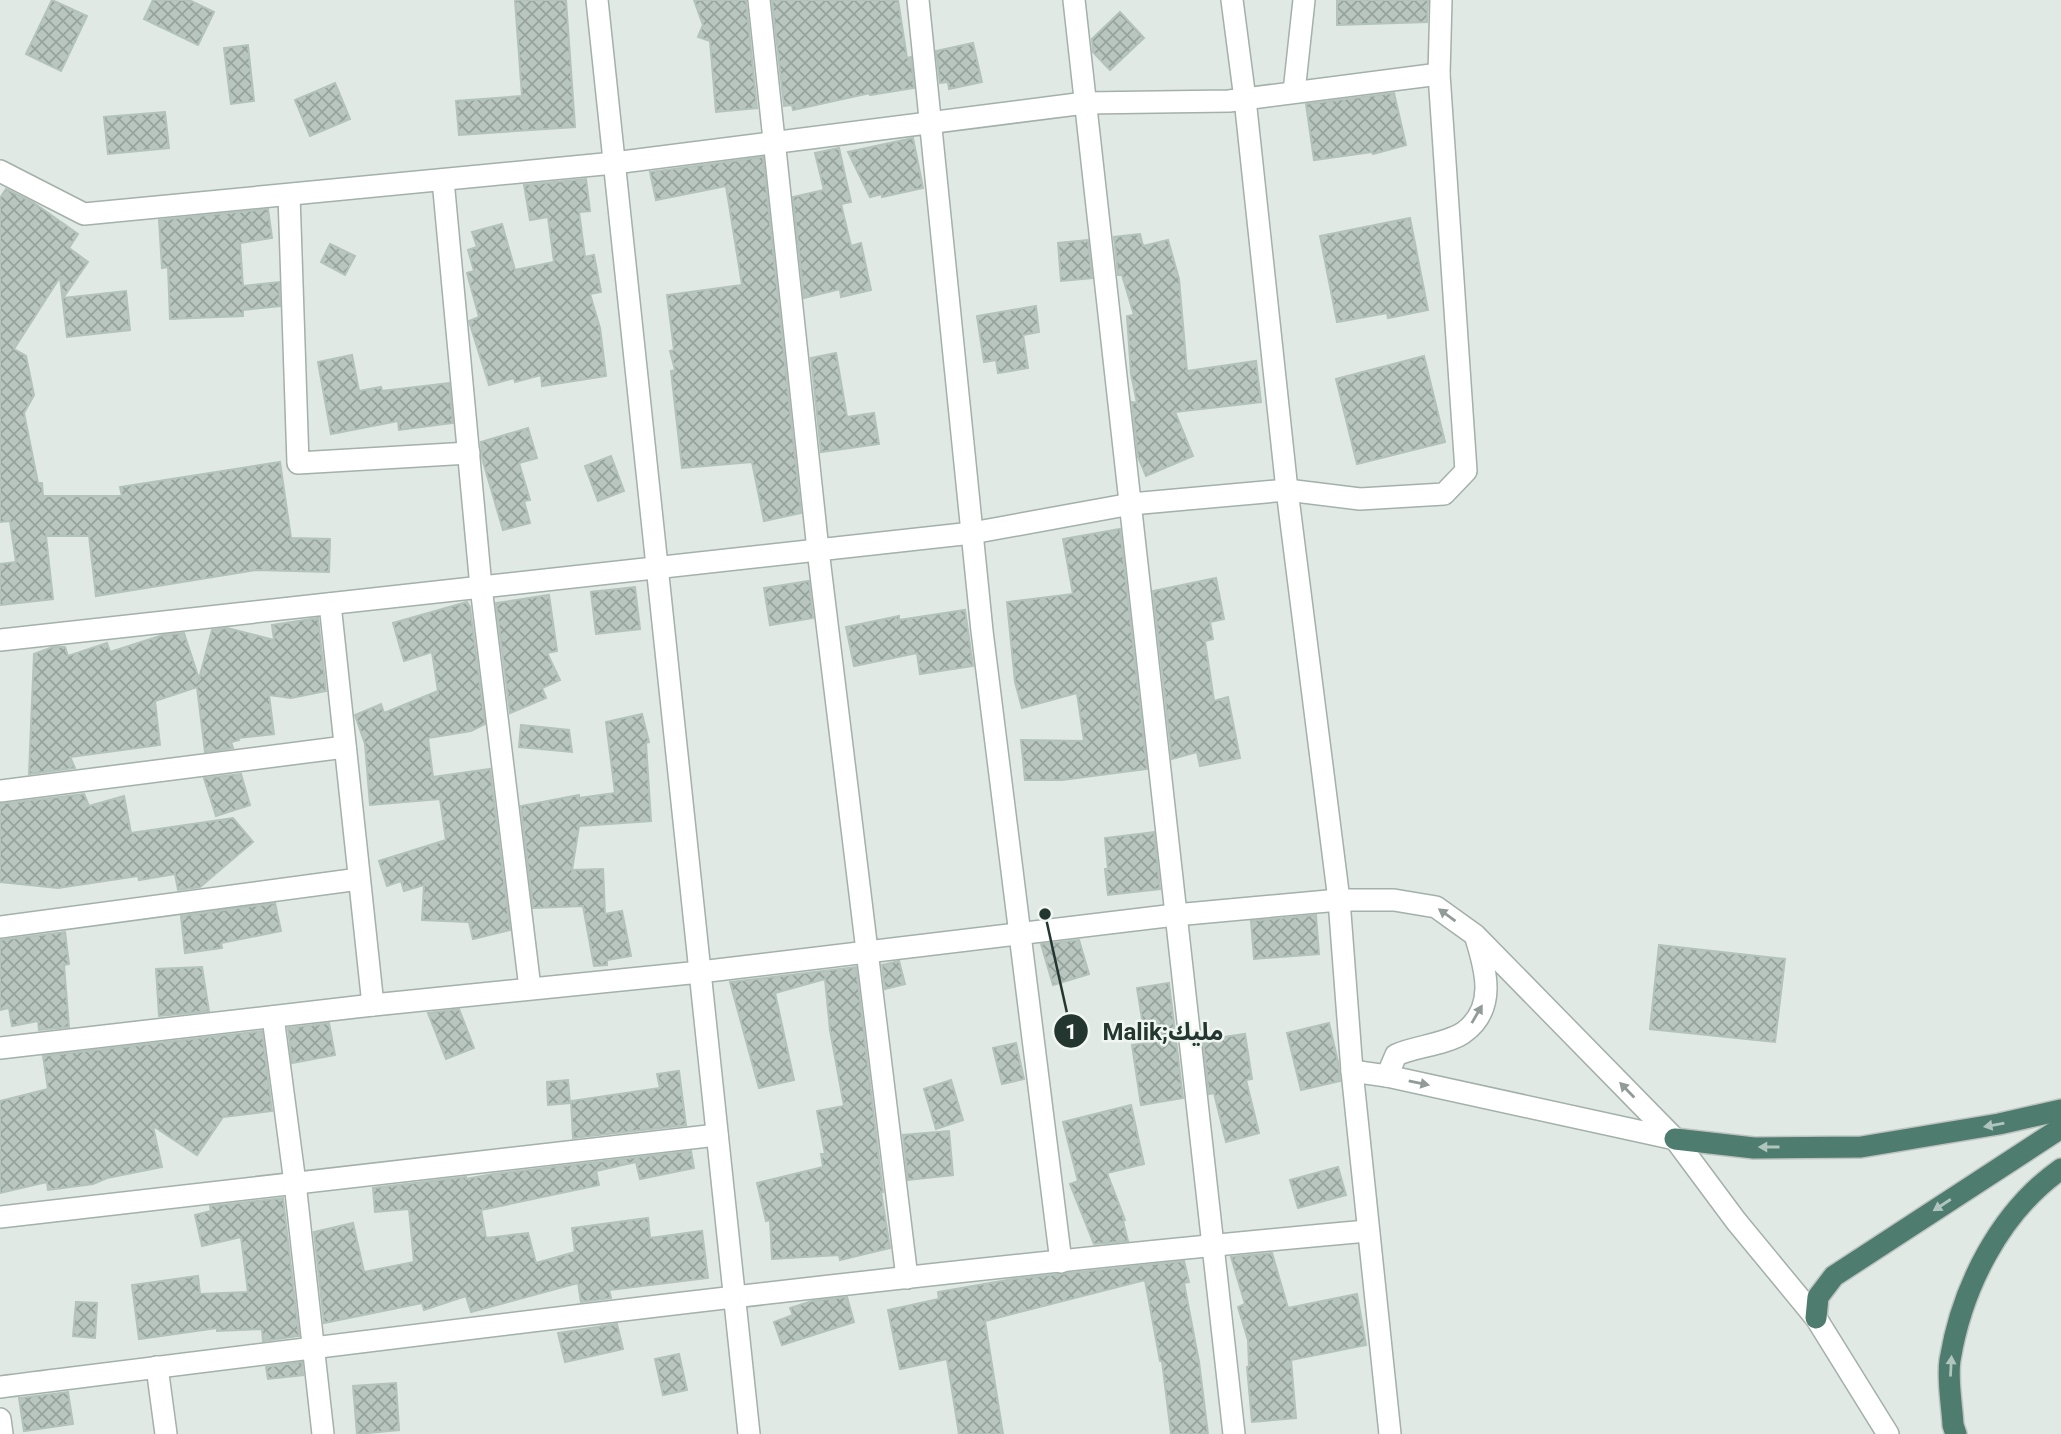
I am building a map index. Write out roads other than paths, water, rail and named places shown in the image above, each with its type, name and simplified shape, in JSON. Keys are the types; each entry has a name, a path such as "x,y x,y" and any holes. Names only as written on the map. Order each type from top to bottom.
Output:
{"highway":[{"path":"1675,1139 1754,1147 1861,1147 1999,1124 2061,1110"},
{"path":"1816,1318 1818,1297 1834,1276 2061,1128"},
{"path":"1956,1434 1953,1425 1949,1363 1964,1303 1996,1237 2040,1184 2061,1169"}],"street":[{"path":"597,0 749,1434"},
{"path":"759,0 818,551 907,1278"},
{"path":"918,0 972,533 1060,1262"},
{"path":"1074,0 1234,1434"},
{"path":"1232,0 1287,490 1339,900 1367,1231 1390,1434"},
{"path":"1294,92 1304,0"},
{"path":"0,640 972,533 1131,504 1287,490 1360,499 1444,494 1466,471 1439,74 1441,0"},
{"path":"0,171 84,215 614,163 1085,103 1245,99 1439,74"},
{"path":"443,180 481,587 530,988"},
{"path":"289,195 298,463 469,453"},
{"path":"330,604 373,1005"},
{"path":"0,791 345,747"},
{"path":"0,927 359,879"},
{"path":"0,1048 373,1005 700,972 1175,915 1339,900 1394,900 1436,907 1475,935 1675,1139 1736,1221 1816,1318 1888,1434"},
{"path":"1387,1076 1396,1055 1463,1033 1476,1018 1486,995 1487,972 1475,935"},
{"path":"273,1017 323,1434"},
{"path":"1352,1071 1387,1076 1675,1139"},
{"path":"0,1217 717,1135"},
{"path":"0,1387 735,1296 1367,1231"},
{"path":"158,1367 166,1434"},
{"path":"0,1419 2,1434"}],"place":[{"name":"Malik;مليك","path":"1045,914"}]}
